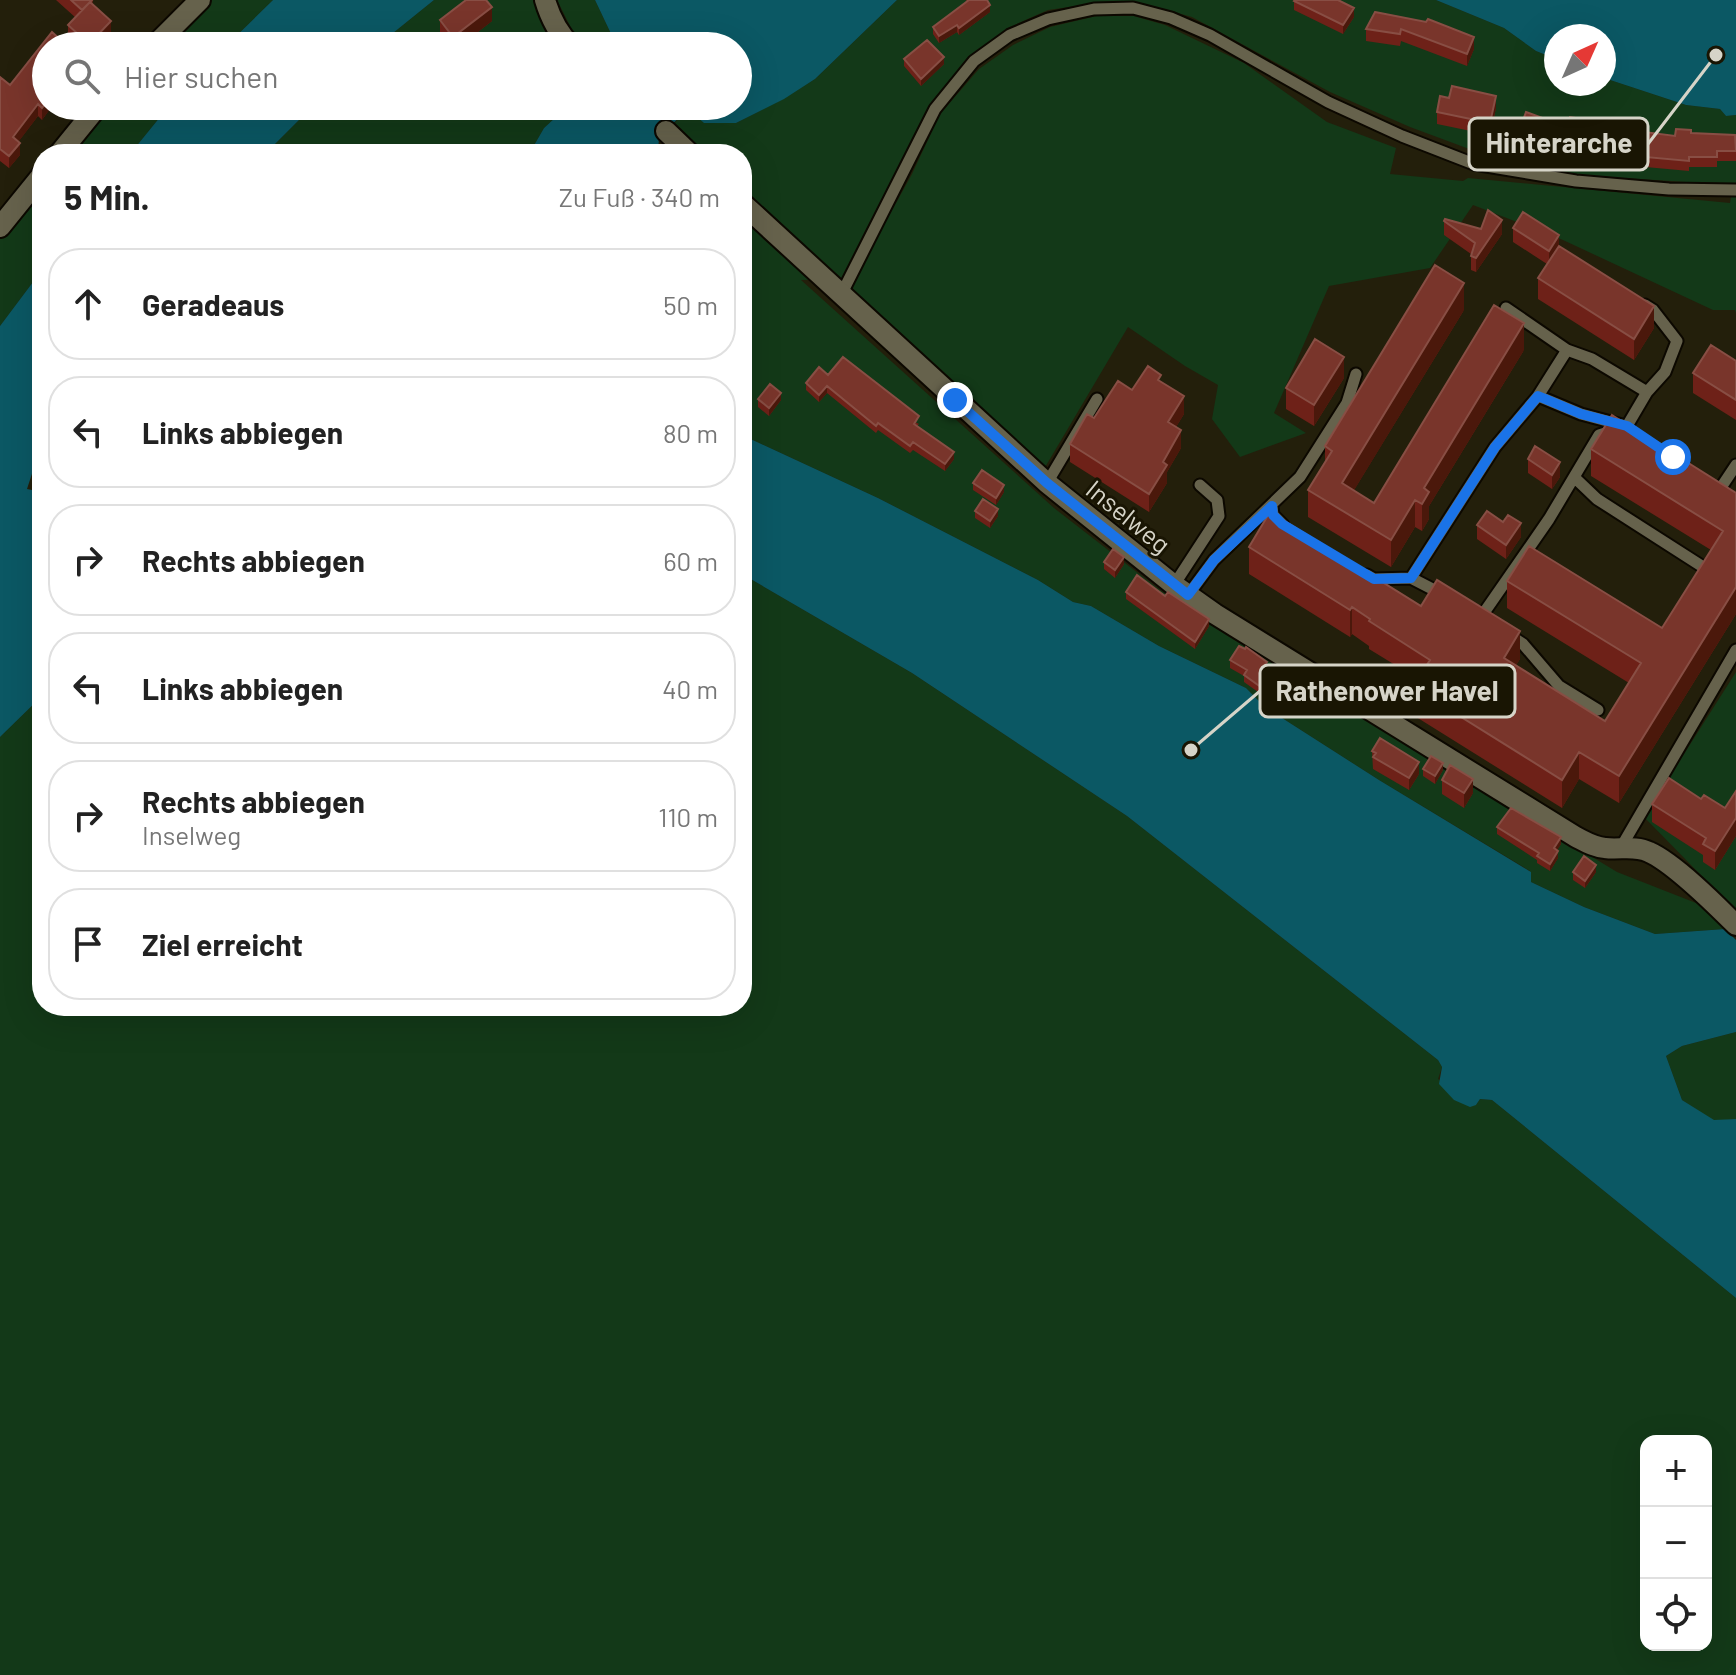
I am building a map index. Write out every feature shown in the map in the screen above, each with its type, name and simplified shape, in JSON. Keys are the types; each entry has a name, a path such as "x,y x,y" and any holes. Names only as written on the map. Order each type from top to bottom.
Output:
{"street":[{"path":"168,32 200,0"},
{"path":"545,0 560,32"},
{"path":"67,144 87,120"},
{"path":"666,131 680,144"},
{"path":"0,227 32,187"},
{"name":"Inselweg","path":"752,212 1047,483 1181,590 1576,837 1593,846 1635,847 1649,851 1734,923"}],"lane":[{"path":"840,296 935,109 974,61 1010,35 1048,19 1094,9 1133,8 1171,18 1210,35 1328,102 1474,164 1576,181 1669,189 1736,190"},
{"path":"1492,624 1599,435 1627,426 1647,392 1665,372 1677,341 1653,310 1640,302"},
{"path":"1506,308 1567,350 1592,359 1647,392"},
{"path":"1411,578 1495,447 1538,396 1567,350"},
{"path":"1181,590 1300,477 1347,403 1356,374"},
{"path":"1538,396 1581,414 1627,426 1638,434"},
{"path":"1047,483 1097,399"},
{"path":"1708,481 1724,491 1736,465"},
{"path":"1574,477 1597,499 1700,565"},
{"path":"1181,590 1219,516 1217,500 1200,485"},
{"path":"1272,506 1273,515 1295,532"},
{"path":"1361,571 1374,579 1411,578 1457,603"},
{"path":"1469,610 1523,644 1559,686 1598,710"},
{"path":"1620,849 1736,650"}],"green space":[{"path":"207,0 273,0 240,32 176,32"},
{"path":"434,0 533,0 549,32 394,32"},
{"path":"557,0 595,0 610,32 573,32"},
{"path":"897,0 1436,0 1504,28 1544,54 1544,96 1616,96 1616,82 1686,105 1720,109 1726,116 1736,115 1736,313 1735,310 1713,310 1563,240 1473,205 1430,268 1329,286 1274,413 1306,433 1240,457 1212,419 1218,385 1128,327 1044,469 861,304 851,285 912,174 940,114 979,69 1013,45 1050,27 1096,16 1134,16 1165,25 1244,63 1327,122 1396,148 1390,174 1463,181 1468,178 1730,203 1733,185 1577,175 1480,153 1330,92 1192,17 1137,2 1091,4 1048,10 1010,27 971,55 930,104 841,279 801,280 1054,508 1161,591 1228,636 1617,872 1696,903 1725,929 1655,934 1584,907 1531,882 1530,871 1265,707 1246,688 1159,646 1091,606 1073,602 1038,580 878,498 752,440 752,144 675,144 670,128 678,120 726,120 736,123 752,120 752,115 815,79"},
{"path":"95,120 158,120 138,144 77,144"},
{"path":"299,120 553,120 535,144 275,144"},
{"path":"32,197 32,283 0,326 0,226"},
{"path":"752,580 912,673 1127,816 1438,1060 1442,1067 1438,1079 1476,1105 1480,1099 1492,1100 1736,1298 1736,1675 0,1675 0,737 32,706 32,1016 752,1016"},
{"path":"1736,672 1736,911 1644,817"},
{"path":"1736,1032 1736,1119 1714,1121 1682,1100 1666,1056 1682,1046"}],"water":[{"path":"273,0 434,0 394,32 240,32"},
{"path":"595,0 897,0 815,79 752,115 752,32 610,32"},
{"path":"1436,0 1736,0 1736,115 1726,116 1720,109 1686,105 1616,82 1616,24 1544,24 1544,54 1504,28"},
{"path":"158,120 299,120 275,144 138,144"},
{"path":"553,120 677,120 659,137 659,144 535,144"},
{"path":"701,120 742,120 736,123 704,123"},
{"path":"32,283 32,474 27,489 32,490 32,706 0,737 0,326"},
{"path":"752,440 878,498 1038,580 1073,602 1091,606 1159,646 1246,688 1265,707 1531,872 1531,882 1584,907 1655,934 1725,929 1736,940 1736,1032 1682,1046 1666,1056 1682,1100 1714,1120 1736,1119 1736,1298 1492,1100 1480,1099 1470,1107 1454,1100 1439,1084 1442,1067 1438,1060 1127,816 912,673 752,580"}],"building":[{"path":"71,0 92,0 82,10"},
{"path":"466,0 486,0 492,7 460,32 449,32 440,20"},
{"path":"969,0 987,0 990,5 959,28 957,25 939,36 933,27"},
{"path":"1295,0 1338,0 1354,8 1343,25"},
{"path":"90,2 111,21 100,32 76,32 68,25"},
{"path":"1375,12 1426,22 1428,19 1474,37 1467,54 1401,29 1400,34 1366,29"},
{"path":"927,40 944,57 921,79 904,59"},
{"path":"32,57 32,112 13,137 20,143 9,156 0,149 0,77 10,85"},
{"path":"1452,86 1496,96 1490,123 1437,112 1440,96 1449,98"},
{"path":"1526,112 1567,127 1570,117 1609,123 1608,133 1636,138 1637,131 1675,136 1676,129 1691,130 1691,133 1735,135 1736,151 1717,151 1717,157 1689,157 1689,161 1624,155 1623,159 1607,157 1608,151 1567,144 1565,151 1517,137"},
{"path":"1488,210 1502,220 1476,258 1471,256 1475,243 1444,221 1481,229"},
{"path":"1523,212 1559,235 1549,251 1513,228"},
{"path":"1559,246 1654,306 1634,339 1538,278"},
{"path":"1435,265 1464,283 1342,483 1374,503 1494,305 1524,323 1424,488 1429,492 1422,504 1415,500 1391,540 1308,490 1332,451 1325,446"},
{"path":"1315,339 1344,357 1314,405 1286,388"},
{"path":"1711,345 1736,361 1736,400 1693,373"},
{"path":"843,357 919,416 914,424 954,452 945,464 913,442 910,446 878,423 876,426 827,386 819,395 806,383 819,367 828,375"},
{"path":"1148,366 1161,375 1158,380 1184,396 1168,422 1181,430 1163,462 1167,465 1149,494 1070,444 1087,414 1094,418 1118,381 1132,390"},
{"path":"770,384 781,393 769,408 758,399"},
{"path":"1612,415 1736,493 1736,587 1619,776 1579,752 1562,780 1413,687 1430,660 1352,607 1350,610 1249,547 1270,512 1421,606 1437,580 1520,631 1504,658 1605,721 1641,663 1507,581 1529,546 1662,628 1723,531 1591,449"},
{"path":"1535,446 1560,462 1552,475 1528,459"},
{"path":"982,470 1004,485 996,498 973,483"},
{"path":"983,499 998,509 990,521 975,511"},
{"path":"1487,511 1503,522 1508,515 1521,523 1506,545 1477,525"},
{"path":"1113,549 1124,557 1115,570 1104,562"},
{"path":"1137,575 1165,596 1168,592 1209,619 1195,642 1126,592"},
{"path":"1239,646 1246,647 1267,662 1262,669 1281,682 1272,695 1244,675 1247,670 1230,660"},
{"path":"1380,738 1419,762 1409,778 1373,757 1376,753 1372,751"},
{"path":"1431,756 1443,763 1435,776 1423,769"},
{"path":"1450,765 1473,779 1464,793 1442,780"},
{"path":"1669,778 1701,799 1704,795 1725,808 1736,791 1736,818 1715,851 1703,844 1706,838 1652,804"},
{"path":"1511,808 1561,837 1554,848 1558,851 1550,864 1537,856 1539,853 1497,827"},
{"path":"1584,856 1596,865 1585,881 1573,872"}],"place":[{"name":"Hinterarche","path":"1716,55"},
{"name":"Rathenower Havel","path":"1191,750"}],"route":[{"path":"955,400 1047,483 1188,595 1222,551 1272,506 1273,515 1282,524 1374,579 1411,578 1495,447 1538,396 1581,414 1627,426 1673,457"}]}
